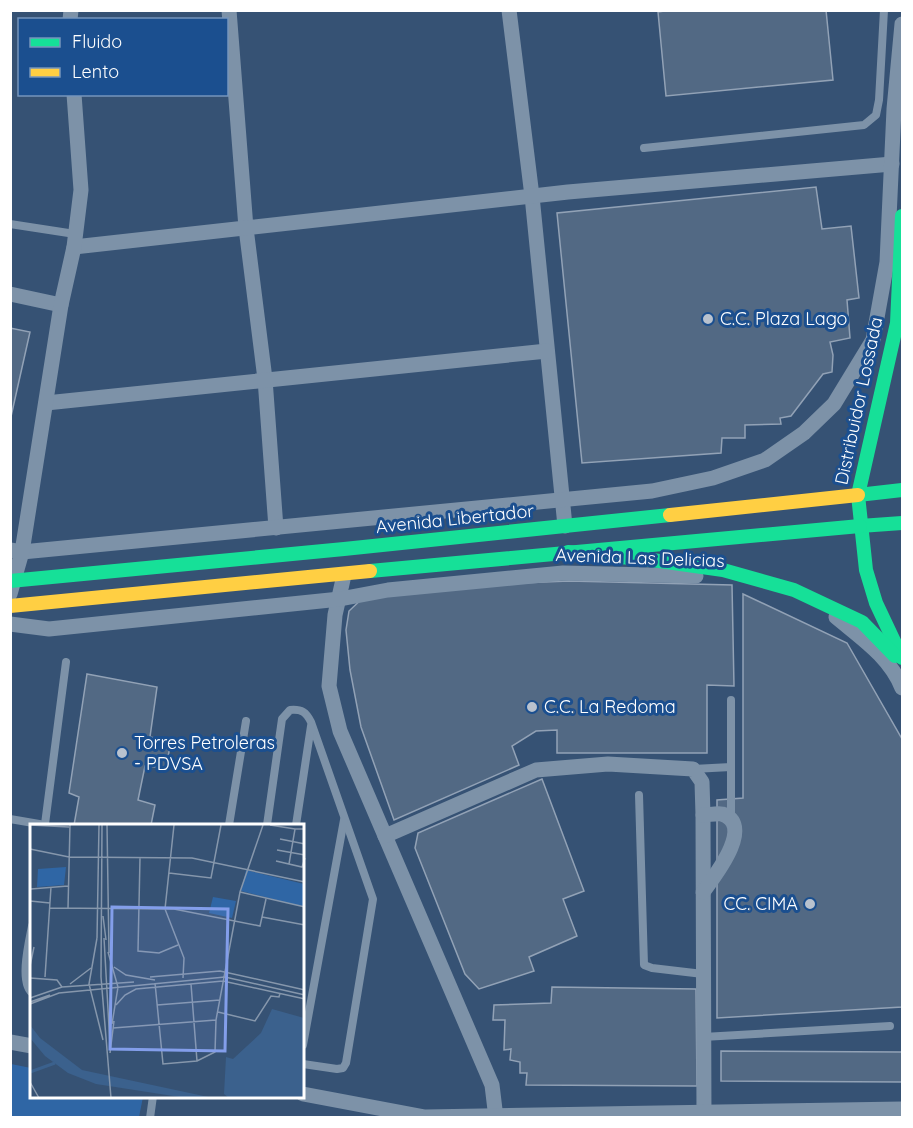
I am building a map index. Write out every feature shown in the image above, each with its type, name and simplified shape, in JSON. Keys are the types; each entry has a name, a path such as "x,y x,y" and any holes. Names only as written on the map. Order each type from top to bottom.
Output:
{"main road":[{"name":"Distribuidor Lossada","path":"903,216 897,323 858,495 866,570 876,603 903,658"},
{"name":"Avenida Libertador","path":"12,586 903,490"},
{"path":"10,606 568,552 903,523"},
{"path":"568,552 723,570 794,590 862,622 903,664"}],"street":[{"path":"229,10 246,228 265,379 276,528"},
{"path":"509,10 532,196 565,526"},
{"path":"16,551 652,491 713,478 765,460 804,433 834,404 873,340 887,262 894,109 903,24"},
{"path":"12,586 16,551 46,403 81,190 74,96"},
{"path":"74,240 246,228 532,196 892,164"},
{"path":"10,294 61,305"},
{"path":"46,403 548,351"},
{"name":"Avenida Las Delicias","path":"10,624 49,629 340,599 388,590 563,573 722,578 780,593 835,617 874,648 897,675 903,688"},
{"path":"344,575 336,615 329,686 340,731 492,1085 496,1116"},
{"path":"385,836 536,770 608,764 693,769 702,782 704,1115"},
{"path":"703,815 721,814 731,820 735,832 732,847 723,864 703,892"},
{"path":"702,842 722,850 732,847"},
{"path":"10,1042 30,1046"},
{"path":"304,1094 379,1113 425,1117 704,1115 903,1109"}],"lane":[{"path":"644,148 864,125 876,115 879,99 884,10"},
{"path":"10,224 74,240"},
{"path":"45,824 66,662"},
{"path":"731,700 731,820"},
{"path":"267,824 282,719 290,710 300,709 308,714 311,722 371,890 373,908 346,1063 343,1068 338,1069 304,1064"},
{"path":"229,824 246,721"},
{"path":"296,824 311,722"},
{"path":"693,769 731,767"},
{"path":"639,795 644,964 652,968 703,974"},
{"path":"304,1040 345,817"},
{"path":"10,819 39,824"},
{"path":"30,940 25,975 30,992"},
{"path":"704,1037 890,1026"},
{"path":"150,1118 153,1098"}],"shaded area":[{"path":"11,1064 30,1068 30,1098 143,1098 139,1117 11,1117"}],"building":[{"path":"671,10 826,10 833,80 666,96 658,12"},
{"name":"C.C. Plaza Lago","path":"816,187 822,229 851,226 859,298 847,300 850,338 830,342 833,355 832,372 823,374 791,416 780,418 781,424 745,425 745,438 722,438 721,453 582,463 557,213"},
{"path":"10,328 30,332 10,421"},
{"name":"C.C. La Redoma","path":"569,581 732,585 734,686 707,685 707,753 557,753 557,730 536,731 512,746 519,765 394,820 361,727 350,670 346,630 349,611 365,596 443,586"},
{"name":"CC. CIMA","path":"743,594 847,643 902,739 902,1007 717,1018 717,800 743,798"},
{"name":"Torres Petroleras - PDVSA","path":"87,674 157,687 150,737 171,741 166,768 145,766 138,800 155,805 151,824 74,824 79,797 69,793"},
{"path":"542,779 584,891 563,899 577,936 529,957 534,971 479,989 465,974 415,848 418,833"},
{"path":"552,987 696,989 697,1086 526,1085 527,1073 520,1073 520,1062 510,1060 511,1049 504,1050 505,1020 493,1020 494,1005 551,1003"},
{"path":"721,1051 902,1052 902,1082 721,1081"}],"traffic: fast":[{"path":"902,216 897,323 858,495 866,570 876,603 902,658"},
{"path":"858,495 902,490"},
{"path":"10,581 670,515"},
{"path":"860,526 902,523"},
{"path":"370,571 860,526"},
{"path":"568,552 723,570 794,590 862,622 895,656"}],"traffic: slow":[{"path":"670,515 858,495"},
{"path":"10,606 370,571"}],"place":[{"name":"C.C. Plaza Lago","path":"708,319"},
{"name":"C.C. La Redoma","path":"532,707"},
{"name":"Torres Petroleras - PDVSA","path":"122,753"},
{"name":"CC. CIMA","path":"810,904"}]}
